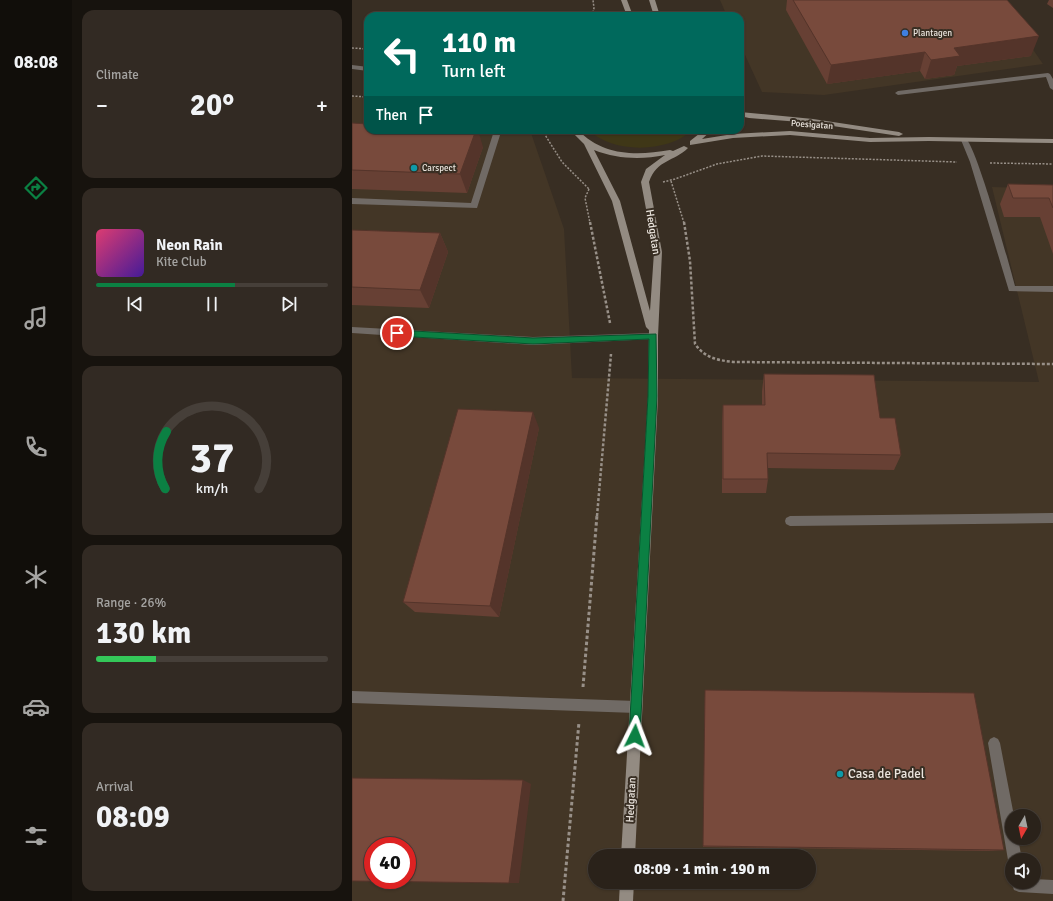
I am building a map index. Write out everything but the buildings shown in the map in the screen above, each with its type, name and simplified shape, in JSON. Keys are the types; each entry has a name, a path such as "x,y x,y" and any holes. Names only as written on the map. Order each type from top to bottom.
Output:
{"street":[{"path":"624,0 628,12"},
{"path":"652,0 656,12"},
{"path":"352,67 364,68"},
{"path":"898,93 1048,75 1053,88"},
{"name":"Poesigatan","path":"744,114 813,121 929,139"},
{"path":"352,201 474,206 496,134"},
{"path":"578,134 587,142 606,152 630,156 651,156 684,148 701,138 704,134"},
{"name":"Poesigatan","path":"693,143 733,136 790,134 870,140 929,139 1053,141"},
{"path":"965,140 974,162 1012,289 1053,289"},
{"name":"Hedgatan","path":"587,142 616,201 634,261 653,336"},
{"name":"Hedgatan","path":"628,849 653,396 653,336 658,252 645,182 649,171 662,160 684,148"},
{"path":"352,330 533,341 653,336"},
{"path":"790,521 1053,518"},
{"path":"352,697 636,707"},
{"path":"994,743 1013,853"},
{"path":"1041,887 1053,887"},
{"path":"626,901 627,889"}],"path":[{"path":"593,0 593,12"},
{"path":"352,48 364,49"},
{"path":"352,96 364,97"},
{"path":"544,134 547,142 577,180 589,189 585,198 610,318 610,368 563,901"},
{"path":"659,182 671,181 711,166 735,160 762,156 1053,164"},
{"path":"671,181 678,197 689,245 695,344 701,354 712,359 734,362 1053,364"}],"shaded area":[{"name":"Plantagen","path":"720,0 999,0 1043,64 824,95 762,92 744,53 744,12 725,12"},
{"path":"352,96 364,98 364,134 531,134 564,229 572,378 1039,382 992,187 1053,189 1053,901 352,901"}],"sand":[{"path":"594,134 687,134 682,138 669,143 640,148 626,147 599,138"}],"place":[{"name":"Plantagen","path":"905,33"},
{"name":"Carspect","path":"414,168"},
{"name":"Casa de Padel","path":"840,774"}],"route":[{"path":"397,333 533,341 653,336 653,396 635,736"}]}
